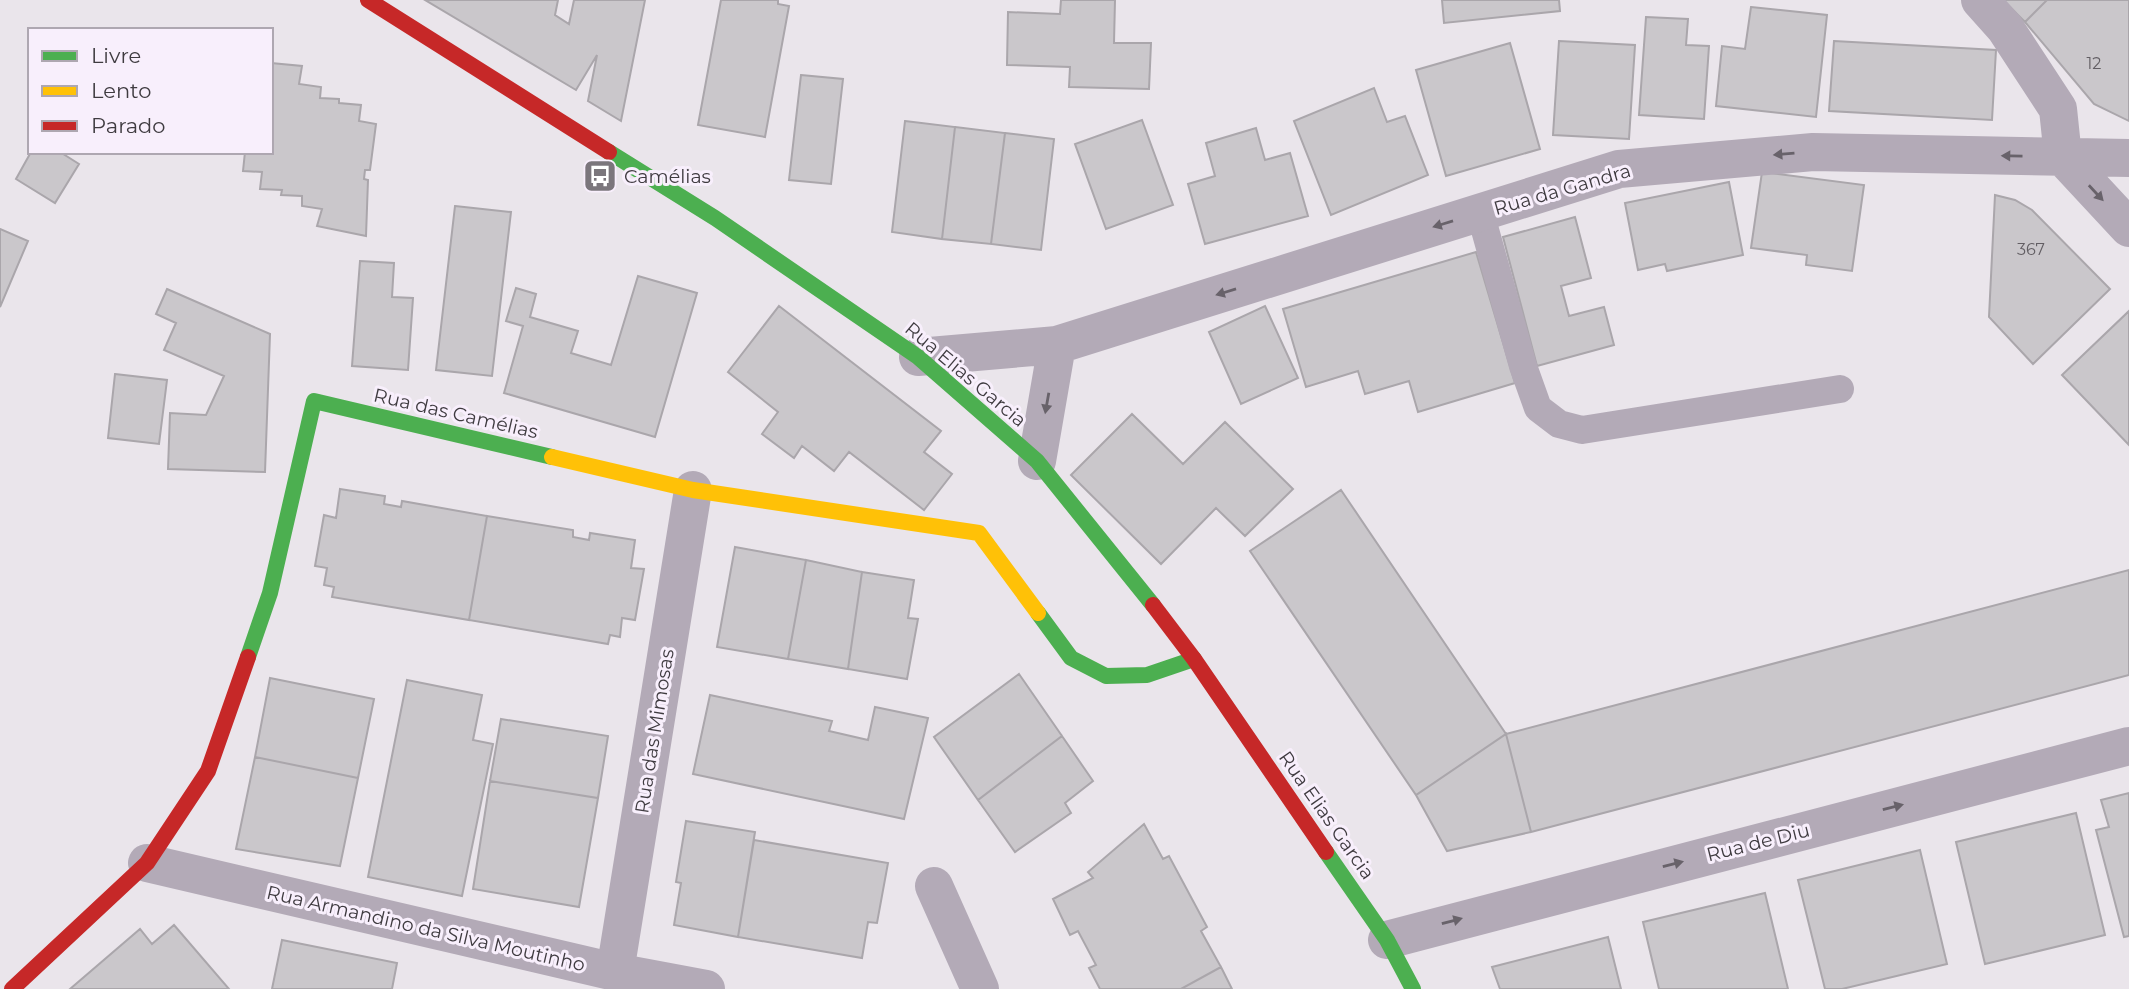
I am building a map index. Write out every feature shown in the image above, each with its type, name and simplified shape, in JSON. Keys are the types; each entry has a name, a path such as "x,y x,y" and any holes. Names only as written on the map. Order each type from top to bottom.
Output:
{"street":[{"name":"Rua Elias Garcia","path":"368,0 715,218 918,358 1037,461 1194,659 1387,940 1413,989"},
{"path":"1980,0 2005,28 2058,109 2063,157 2129,229"},
{"name":"Rua da Gandra","path":"918,358 1057,345 1619,169 1813,152 2129,158"},
{"path":"1037,461 1057,345"},
{"name":"Rua das Camélias","path":"12,989 147,863 208,771 270,593 314,401 693,490 979,533 1071,657 1106,676 1147,676 1194,659"},
{"name":"Rua das Mimosas","path":"615,972 693,490"},
{"name":"Rua de Diu","path":"1387,940 1444,923 2129,747"},
{"name":"Rua Armandino da Silva Moutinho","path":"147,863 615,972 706,989"},
{"path":"934,886 980,989"}],"lane":[{"path":"1480,212 1522,366 1538,408 1559,424 1582,430 1840,389"}],"building":[{"path":"425,0 558,0 555,15 569,24 574,0 645,0 621,121 588,101 597,55 576,90"},
{"path":"721,0 778,0 778,4 789,6 765,137 698,125"},
{"path":"1061,0 1115,0 1114,43 1151,43 1149,89 1069,87 1070,67 1007,65 1008,12 1060,14"},
{"path":"1442,0 1559,0 1560,11 1444,23"},
{"path":"2003,0 2047,0 2025,22"},
{"path":"2047,0 2129,0 2129,121 2094,104 2025,22"},
{"path":"1751,7 1827,15 1816,117 1716,106 1722,46 1745,49"},
{"path":"1646,17 1688,19 1686,45 1709,46 1704,119 1639,115"},
{"path":"1559,41 1635,45 1629,139 1553,135"},
{"path":"1834,41 1996,50 1992,120 1829,111"},
{"path":"1510,43 1540,149 1446,176 1416,70"},
{"path":"273,63 302,66 299,84 321,87 320,98 339,99 339,103 361,105 359,121 376,124 370,170 365,170 364,179 368,180 366,236 317,226 322,209 302,206 302,196 281,195 282,190 260,189 262,172 243,171 245,154 273,154"},
{"path":"801,75 843,79 831,184 789,180"},
{"path":"1374,88 1387,122 1405,116 1428,175 1331,215 1294,121"},
{"path":"1142,120 1173,205 1106,229 1075,144"},
{"path":"905,121 955,127 942,239 892,232"},
{"path":"955,127 1005,133 991,244 942,239"},
{"path":"1256,128 1265,160 1290,153 1308,216 1205,244 1188,184 1215,176 1206,143"},
{"path":"1005,133 1054,139 1041,250 991,244"},
{"path":"30,154 63,154 79,164 55,203 16,179"},
{"path":"1762,172 1864,185 1852,271 1806,265 1807,255 1751,248"},
{"path":"1729,182 1743,255 1667,271 1665,264 1638,270 1625,203"},
{"path":"1995,195 2015,200 2032,210 2110,289 2033,364 1989,317"},
{"path":"455,206 511,212 492,376 436,370"},
{"path":"1575,217 1591,278 1561,286 1569,316 1604,307 1614,345 1537,366 1503,237"},
{"path":"0,229 28,241 0,307"},
{"path":"1476,252 1515,383 1418,412 1409,381 1365,394 1358,371 1306,387 1283,309"},
{"path":"360,261 394,263 392,297 413,298 408,370 352,366"},
{"path":"638,276 697,293 655,437 504,393 523,326 506,321 516,288 536,294 530,317 578,331 571,353 611,365"},
{"path":"167,289 270,334 265,472 168,469 170,413 206,415 224,376 164,350 176,323 156,314"},
{"path":"779,306 941,431 924,452 952,474 924,510 849,452 834,471 802,446 794,458 762,434 778,412 728,372"},
{"path":"1265,306 1298,378 1241,404 1209,332"},
{"path":"2129,311 2129,445 2062,375"},
{"path":"115,374 167,380 159,444 108,438"},
{"path":"1132,414 1183,464 1225,422 1293,489 1245,536 1216,508 1161,564 1071,475"},
{"path":"340,489 385,496 384,504 401,507 402,501 487,516 469,620 332,597 334,587 324,585 327,568 315,566 324,515 336,518"},
{"path":"1341,490 1506,734 1416,795 1250,551"},
{"path":"487,516 573,530 573,537 589,540 590,533 635,540 631,568 644,569 635,620 622,618 620,637 610,635 608,644 469,620"},
{"path":"735,547 806,560 788,659 717,647"},
{"path":"806,560 862,572 848,669 788,659"},
{"path":"2129,570 2129,675 1531,832 1506,734"},
{"path":"862,572 914,580 908,618 918,619 907,679 848,669"},
{"path":"1019,674 1062,736 978,800 934,737"},
{"path":"270,678 374,699 358,778 255,757"},
{"path":"407,680 482,695 473,740 493,744 462,896 368,877"},
{"path":"710,695 832,721 829,731 868,740 875,707 928,718 904,819 693,774"},
{"path":"501,719 608,736 598,798 490,781"},
{"path":"1506,734 1531,832 1447,851 1416,795"},
{"path":"1062,736 1093,781 1065,803 1071,813 1015,852 978,800"},
{"path":"255,757 358,778 340,866 236,849"},
{"path":"490,781 598,798 579,907 473,889"},
{"path":"2129,793 2129,936 2124,937 2096,830 2109,827 2101,800"},
{"path":"2076,813 2105,935 1985,964 1956,842"},
{"path":"686,821 755,832 738,937 674,925 681,883 676,882"},
{"path":"1144,824 1163,859 1169,856 1207,927 1201,931 1221,967 1181,989 1100,989 1089,968 1096,965 1078,931 1070,935 1053,899 1093,878 1088,872"},
{"path":"754,840 888,863 877,923 868,922 862,958 738,937"},
{"path":"1920,850 1947,964 1842,989 1825,989 1798,880"},
{"path":"1765,893 1788,989 1659,989 1643,922"},
{"path":"174,925 229,989 70,989 140,929 152,944"},
{"path":"1608,937 1621,989 1500,989 1492,967"},
{"path":"282,940 397,963 392,989 272,989"},
{"path":"1221,967 1232,989 1181,989"}],"traffic: fast":[{"path":"609,152 715,218 918,357 1037,461 1153,605"},
{"path":"248,657 270,593 314,401 552,457"},
{"path":"1038,613 1071,658 1106,676 1147,675 1194,659"},
{"path":"1326,852 1387,940 1413,989"}],"traffic: slow":[{"path":"552,457 693,490 979,533 1038,613"}],"traffic: jam":[{"path":"368,0 609,152"},
{"path":"1153,605 1194,659 1326,852"},
{"path":"12,989 147,863 208,771 248,657"}],"place":[{"name":"Camélias","path":"600,176"}]}
